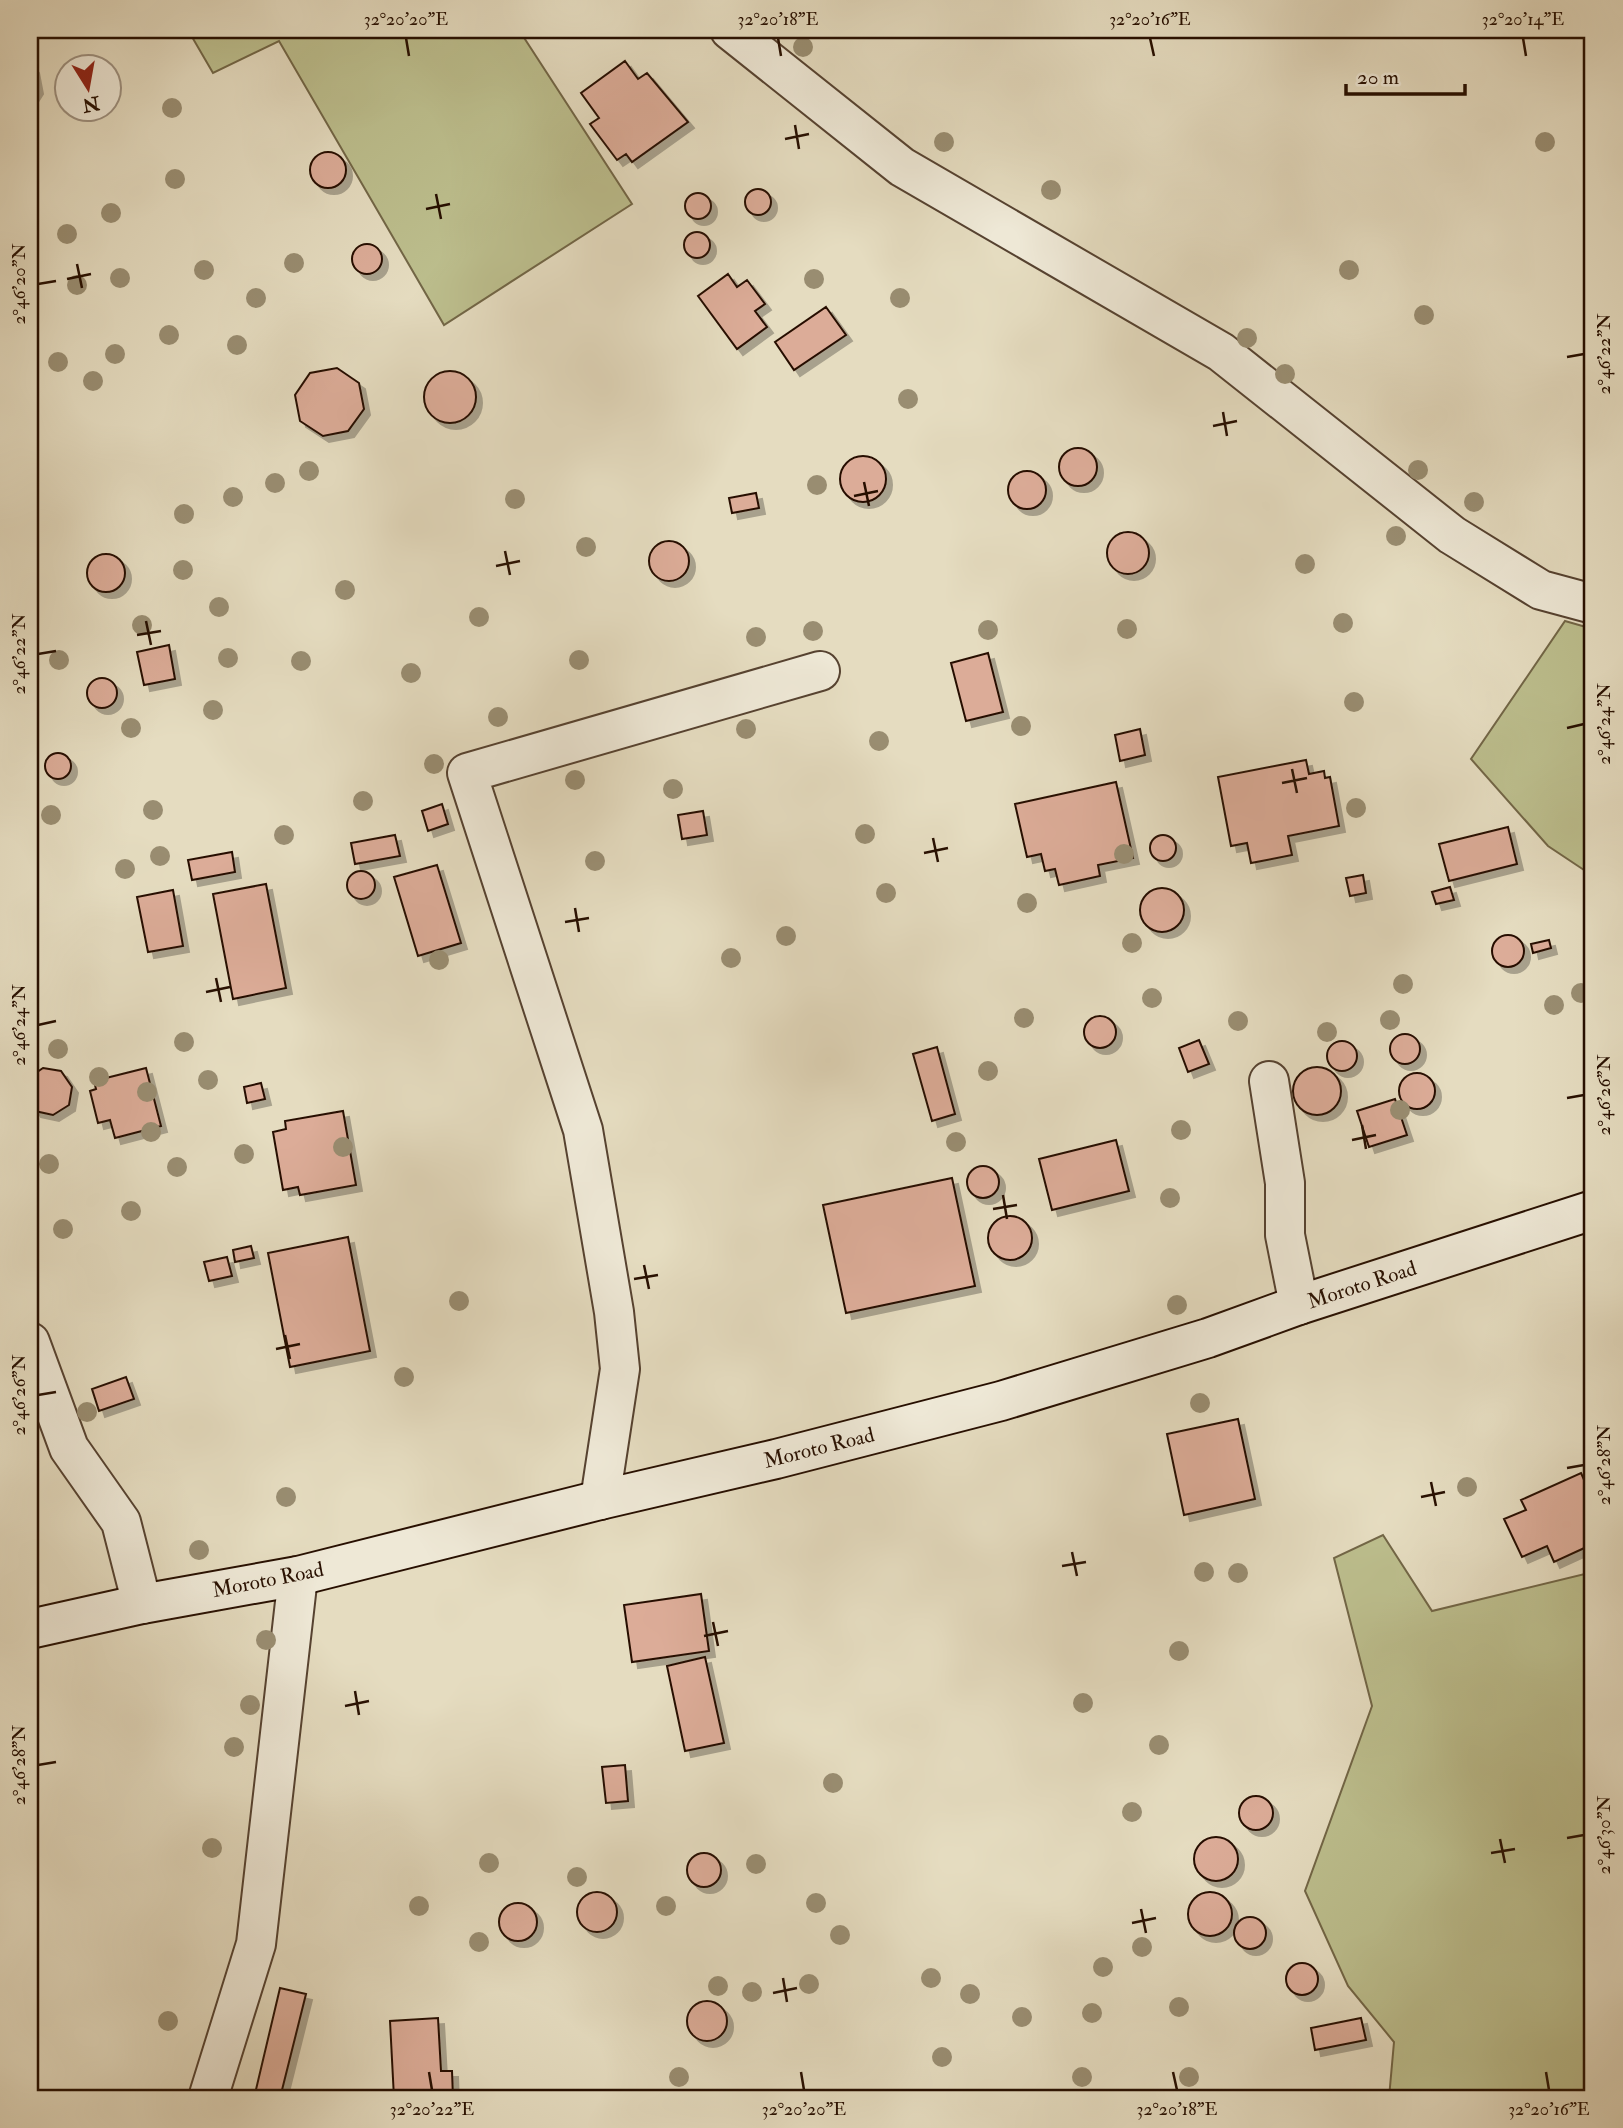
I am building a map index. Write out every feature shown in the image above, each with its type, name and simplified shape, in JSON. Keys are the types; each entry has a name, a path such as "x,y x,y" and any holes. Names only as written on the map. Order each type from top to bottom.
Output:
{"street":[{"path":"730,30 902,167 1221,352 1452,535 1541,590 1593,604"},
{"path":"600,1500 620,1369 614,1312 583,1130 467,773 820,671"},
{"path":"1269,1081 1285,1183 1285,1235 1298,1306"},
{"name":"Moroto Road","path":"30,1629 142,1604 298,1576 1001,1401 1208,1338 1593,1210"},
{"path":"30,1342 69,1448 121,1522 142,1604"},
{"path":"208,2098 256,1944 298,1576"}],"green space":[{"path":"188,30 519,30 632,204 444,325 279,41 213,73"},
{"path":"1565,621 1593,629 1593,876 1548,846 1471,759"},
{"path":"1383,1535 1432,1611 1593,1572 1593,2098 1389,2098 1394,2042 1348,1986 1305,1891 1372,1706 1334,1558"}],"building":[{"path":"625,61 638,79 647,73 688,122 632,162 626,154 617,160 590,124 599,118 581,93"},
{"path":"30,64 37,88 30,99"},
{"path":"328,152 341,157 346,170 341,183 328,188 315,183 310,170 315,157"},
{"path":"758,189 767,193 771,202 767,211 758,215 749,211 745,202 749,193"},
{"path":"698,193 707,197 711,206 707,215 698,219 689,215 685,206 689,197"},
{"path":"697,232 706,236 710,245 706,254 697,258 688,254 684,245 688,236"},
{"path":"367,244 378,248 382,259 378,270 367,274 356,270 352,259 356,248"},
{"path":"728,274 737,287 747,280 765,304 755,311 767,327 737,349 698,296"},
{"path":"826,307 846,335 794,370 775,342"},
{"path":"337,368 359,383 364,409 348,431 323,436 300,421 295,395 310,373"},
{"path":"450,371 469,378 476,397 469,416 450,423 431,416 424,397 431,378"},
{"path":"1078,448 1091,454 1097,467 1091,480 1078,486 1065,480 1059,467 1065,454"},
{"path":"863,456 879,463 886,479 879,495 863,502 847,495 840,479 847,463"},
{"path":"1027,471 1041,476 1046,490 1041,504 1027,509 1013,504 1008,490 1013,476"},
{"path":"756,493 759,508 732,513 729,498"},
{"path":"1128,532 1143,538 1149,553 1143,568 1128,574 1113,568 1107,553 1113,538"},
{"path":"669,541 677,542 683,547 688,553 688,569 683,575 677,580 669,581 661,580 655,575 650,569 649,561 650,553 655,547 661,542"},
{"path":"106,554 119,560 125,573 119,586 106,592 93,586 87,573 93,560"},
{"path":"169,645 175,679 144,685 137,652"},
{"path":"988,653 1003,712 966,721 951,663"},
{"path":"102,678 113,682 117,693 113,704 102,708 91,704 87,693 91,682"},
{"path":"1140,729 1145,755 1120,761 1115,735"},
{"path":"58,753 67,757 71,766 67,775 58,779 49,775 45,766 49,757"},
{"path":"1306,760 1309,774 1324,771 1325,778 1330,777 1339,826 1288,836 1292,855 1251,863 1247,843 1231,846 1218,777"},
{"path":"1116,782 1133,858 1098,865 1100,876 1059,885 1055,869 1045,871 1041,854 1027,857 1015,804"},
{"path":"442,804 448,824 428,831 422,811"},
{"path":"703,811 707,835 682,839 678,815"},
{"path":"1508,827 1517,864 1449,881 1439,844"},
{"path":"395,835 400,856 355,864 351,843"},
{"path":"1163,835 1172,839 1176,848 1172,857 1163,861 1154,857 1150,848 1154,839"},
{"path":"232,852 235,872 192,880 188,860"},
{"path":"437,865 461,943 418,956 394,877"},
{"path":"361,871 371,875 375,885 371,895 361,899 351,895 347,885 351,875"},
{"path":"1363,875 1366,893 1350,896 1346,878"},
{"path":"266,884 286,988 233,999 213,894"},
{"path":"1450,887 1454,900 1436,904 1432,892"},
{"path":"1162,888 1171,889 1178,894 1183,901 1183,919 1178,926 1171,931 1162,932 1153,931 1146,926 1141,919 1140,910 1141,901 1146,894 1153,889"},
{"path":"173,890 183,946 148,952 137,897"},
{"path":"1508,935 1520,939 1524,951 1520,963 1508,967 1496,963 1492,951 1496,939"},
{"path":"1549,940 1551,948 1533,953 1531,944"},
{"path":"1100,1016 1112,1020 1116,1032 1112,1044 1100,1048 1088,1044 1084,1032 1088,1020"},
{"path":"1405,1034 1416,1038 1420,1049 1416,1060 1405,1064 1394,1060 1390,1049 1394,1038"},
{"path":"1199,1040 1209,1064 1188,1072 1179,1048"},
{"path":"1342,1041 1353,1045 1357,1056 1353,1067 1342,1071 1331,1067 1327,1056 1331,1045"},
{"path":"937,1047 955,1114 932,1121 913,1054"},
{"path":"1317,1067 1326,1068 1334,1074 1340,1082 1340,1100 1334,1108 1326,1114 1317,1115 1308,1114 1300,1108 1294,1100 1293,1091 1294,1082 1300,1074 1308,1068"},
{"path":"43,1068 61,1071 72,1087 69,1105 53,1115 35,1111 30,1103 30,1077"},
{"path":"146,1068 161,1126 115,1138 110,1120 98,1123 90,1091 96,1089 94,1081"},
{"path":"1417,1073 1430,1078 1435,1091 1430,1104 1417,1109 1404,1104 1399,1091 1404,1078"},
{"path":"261,1083 265,1099 247,1103 244,1087"},
{"path":"1395,1099 1407,1135 1369,1147 1357,1111"},
{"path":"343,1111 356,1185 300,1195 298,1187 283,1190 273,1132 286,1129 285,1121"},
{"path":"1116,1140 1129,1191 1052,1210 1039,1159"},
{"path":"983,1166 995,1170 999,1182 995,1194 983,1198 971,1194 967,1182 971,1170"},
{"path":"952,1178 975,1286 846,1313 823,1205"},
{"path":"1010,1216 1026,1222 1032,1238 1026,1254 1010,1260 994,1254 988,1238 994,1222"},
{"path":"348,1237 370,1351 290,1367 268,1253"},
{"path":"251,1246 254,1258 235,1262 233,1250"},
{"path":"227,1257 232,1276 209,1281 204,1262"},
{"path":"126,1377 134,1399 99,1411 92,1389"},
{"path":"1238,1419 1255,1499 1184,1515 1167,1434"},
{"path":"1581,1473 1593,1500 1593,1544 1554,1562 1547,1546 1522,1557 1504,1519 1526,1510 1521,1500"},
{"path":"701,1594 709,1651 632,1662 624,1605"},
{"path":"705,1657 724,1743 685,1751 667,1666"},
{"path":"625,1765 628,1801 606,1803 602,1767"},
{"path":"1256,1796 1268,1801 1273,1813 1268,1825 1256,1830 1244,1825 1239,1813 1244,1801"},
{"path":"1216,1837 1231,1844 1238,1859 1231,1874 1216,1881 1201,1874 1194,1859 1201,1844"},
{"path":"704,1853 716,1858 721,1870 716,1882 704,1887 692,1882 687,1870 692,1858"},
{"path":"597,1892 605,1893 611,1898 616,1904 616,1920 611,1926 605,1931 597,1932 589,1931 583,1926 578,1920 577,1912 578,1904 583,1898 589,1893"},
{"path":"1210,1892 1226,1898 1232,1914 1226,1930 1210,1936 1194,1930 1188,1914 1194,1898"},
{"path":"518,1903 531,1909 537,1922 531,1935 518,1941 505,1935 499,1922 505,1909"},
{"path":"1250,1917 1261,1922 1266,1933 1261,1944 1250,1949 1239,1944 1234,1933 1239,1922"},
{"path":"1302,1963 1314,1967 1318,1979 1314,1991 1302,1995 1290,1991 1286,1979 1290,1967"},
{"path":"280,1988 306,1994 280,2098 254,2098"},
{"path":"707,2001 715,2002 721,2007 726,2013 726,2029 721,2035 715,2040 707,2041 699,2040 693,2035 688,2029 687,2021 688,2013 693,2007 699,2002"},
{"path":"438,2018 441,2071 452,2071 453,2098 394,2098 390,2021"},
{"path":"1361,2018 1366,2040 1315,2050 1311,2028"}]}
